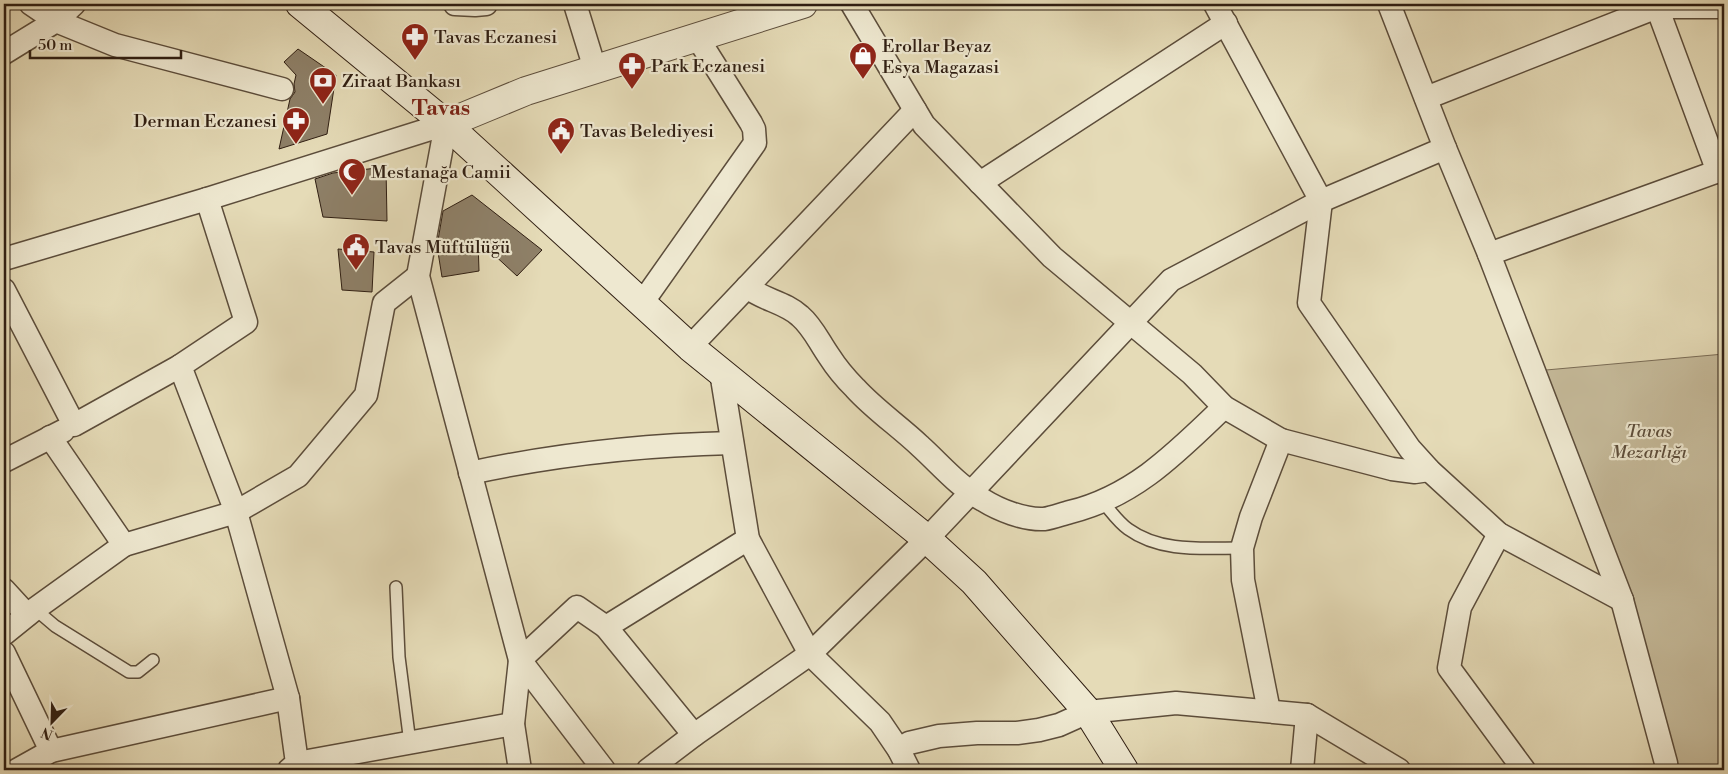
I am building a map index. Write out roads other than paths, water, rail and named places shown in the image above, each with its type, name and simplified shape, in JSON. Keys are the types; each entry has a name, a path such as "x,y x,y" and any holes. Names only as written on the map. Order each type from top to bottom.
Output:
{"main road":[{"path":"300,4 446,124 690,347 927,539 974,582 1088,712 1124,770"},
{"path":"446,124 526,91 696,37 775,8 803,4"}],"street":[{"path":"31,4 56,21 115,45 282,89"},
{"path":"4,53 56,21 74,4"},
{"path":"455,4 474,6 486,4"},
{"path":"575,4 595,70"},
{"path":"852,4 924,125 1052,257 1192,374 1224,407 1281,440 1392,469 1415,472 1430,470"},
{"path":"1389,4 1445,148 1490,254 1622,600 1666,763 1666,770"},
{"path":"1426,98 1657,7 1724,7"},
{"path":"1490,254 1721,170 1657,7"},
{"path":"980,183 1221,13 1321,201 1310,302 1410,449 1499,534 1622,600"},
{"path":"642,304 755,143 751,123 696,37"},
{"path":"690,347 915,110"},
{"path":"4,259 207,199 446,124 418,276 520,660 513,724 520,770"},
{"path":"653,769 694,735 810,654 927,539 1171,280 1321,201 1445,148"},
{"path":"4,461 74,425 180,366 246,322 207,199"},
{"path":"4,634 31,612 124,545 236,512 298,476 366,395 384,303 418,276"},
{"path":"747,287 757,295 787,307 808,324 828,356 857,391 919,444 970,493 984,501 1028,517 1044,519 1084,509 1136,483 1169,460 1224,407"},
{"path":"4,290 74,425"},
{"path":"180,366 236,512 288,698 295,768 410,743 513,724"},
{"path":"721,372 748,539 810,654 880,722 899,750 909,770"},
{"path":"50,437 124,545"},
{"path":"1269,711 1243,580 1242,548 1251,517 1281,440"},
{"path":"470,473 546,458 596,451 642,446 732,443"},
{"path":"1499,534 1460,608 1448,668 1524,770"},
{"path":"606,627 748,539"},
{"path":"4,590 31,612"},
{"path":"520,660 577,607 606,627 694,735"},
{"path":"4,653 51,751"},
{"path":"520,660 604,770"},
{"path":"17,770 51,751 288,698"},
{"path":"899,750 909,743 939,736 977,732 1017,733 1059,724 1088,712 1176,703 1307,715 1399,770"},
{"path":"1302,770 1307,715"}],"lane":[{"path":"1102,500 1127,529 1156,542 1189,548 1242,548"},
{"path":"396,587 399,657 410,743"},
{"path":"31,612 129,672 138,672 153,660"}],"place":[{"name":"Tavas Eczanesi","path":"415,61"},
{"name":"Erollar Beyaz Esya Magazasi","path":"863,80"},
{"name":"Park Eczanesi","path":"632,90"},
{"name":"Ziraat Bankası","path":"323,105"},
{"name":"Derman Eczanesi","path":"296,145"},
{"name":"Tavas Belediyesi","path":"561,155"},
{"name":"Mestanağa Camii","path":"352,196"},
{"name":"Tavas Müftülüğü","path":"356,271"}],"district":[{"name":"Tavas","path":"441,107"}],"park label":[{"name":"Tavas Mezarlığı","path":"1649,441"}]}
